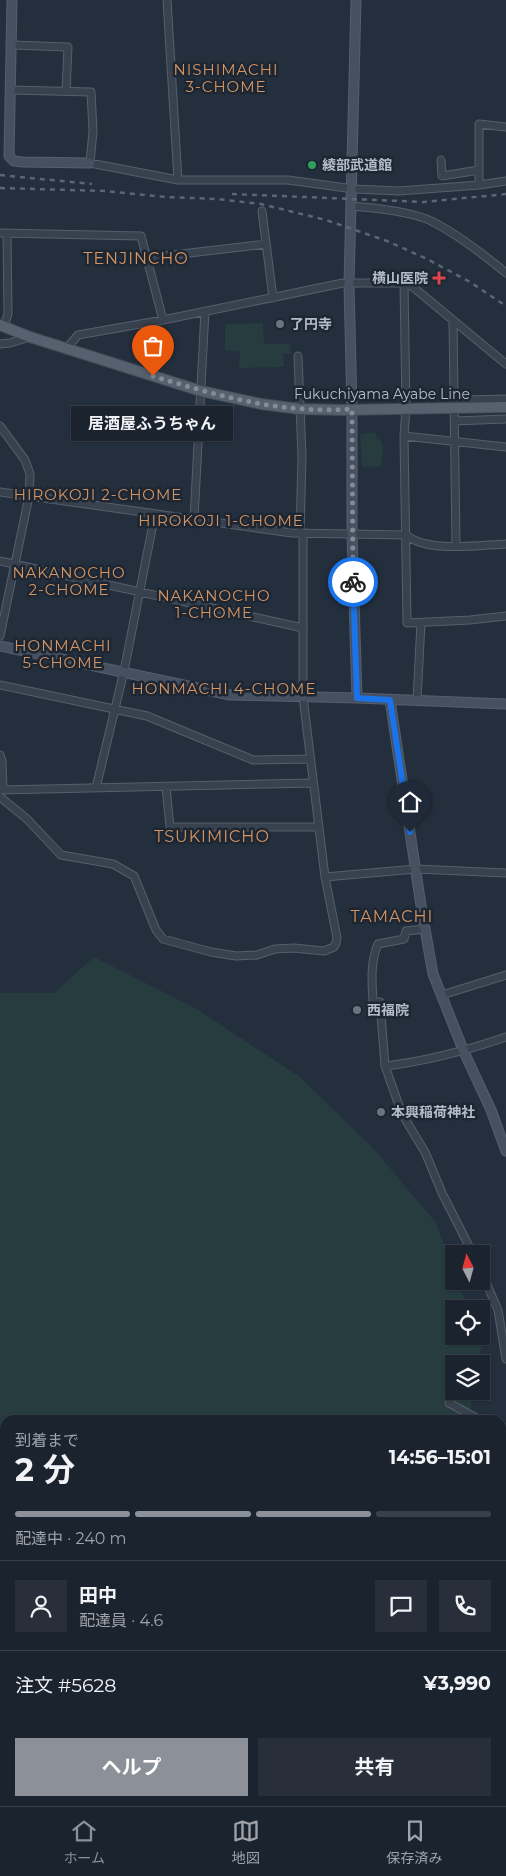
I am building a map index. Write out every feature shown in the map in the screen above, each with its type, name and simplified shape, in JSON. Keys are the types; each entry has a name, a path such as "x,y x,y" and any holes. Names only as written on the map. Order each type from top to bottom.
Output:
{"main road":[{"name":"Fukuchiyama Ayabe Line","path":"2,326 30,337 202,391 261,404 300,409 406,408 454,402 506,407"}],"street":[{"path":"12,0 9,156 14,161 90,163 178,180 288,180 350,189 399,192 479,186 506,181"},
{"path":"167,0 178,180"},
{"path":"356,0 348,284 357,698"},
{"path":"12,45 68,47 66,91"},
{"path":"11,90 91,92 93,131 90,163"},
{"path":"479,186 478,124 506,127"},
{"path":"441,160 442,176 479,170"},
{"path":"350,206 388,211 432,221 472,246 506,272"},
{"path":"262,211 273,298"},
{"path":"2,326 8,314 4,233 141,236 163,320"},
{"path":"147,258 266,244"},
{"path":"404,283 407,623 506,616"},
{"path":"67,348 78,335 348,284 404,283 413,287 506,364"},
{"path":"194,519 205,312"},
{"path":"453,321 456,546"},
{"path":"0,344 10,344 30,337"},
{"path":"0,797 27,819 61,855 113,864 134,876 156,930 163,939 211,952 243,955 257,955 275,949 294,948 324,951 334,948 336,938 325,877 303,697 302,456 298,356"},
{"path":"454,402 506,399"},
{"path":"454,420 506,419"},
{"path":"0,426 26,460 30,474 29,496 0,636"},
{"path":"404,436 506,447"},
{"path":"0,492 302,534 406,535 413,541 436,547 506,544"},
{"path":"96,788 124,671 155,514"},
{"path":"0,561 303,628"},
{"path":"417,700 421,622"},
{"path":"0,646 230,695 506,704"},
{"path":"0,685 147,716 253,760 310,759"},
{"path":"390,700 433,974 464,1052 491,1110 506,1151"},
{"path":"0,755 2,761 2,790 313,783"},
{"path":"166,787 170,827 319,827"},
{"path":"325,877 416,869 506,873"},
{"path":"425,929 406,931 404,939 378,944 374,954 373,1002 380,1002 385,1066 402,1114 425,1152 442,1193 468,1245"},
{"path":"442,995 506,975"},
{"path":"385,1066 419,1062 464,1052 506,1037"},
{"path":"489,1290 498,1310 506,1359"},
{"path":"449,1403 471,1415"}],"green space":[{"path":"263,323 264,344 290,344 291,354 283,354 284,367 239,368 240,352 225,350 225,324"},
{"path":"376,432 376,438 381,441 383,449 381,466 362,467 360,434"},
{"path":"94,957 195,1008 300,1077 374,1149 436,1223 445,1246 445,1290 461,1290 465,1300 445,1300 445,1345 482,1346 480,1355 445,1355 445,1400 472,1400 469,1415 0,1415 0,993 54,993"}],"railway":[{"path":"0,175 92,184"},
{"path":"0,188 105,191 261,204 326,220 387,241 427,259 470,282 506,306"},
{"path":"232,194 424,202 506,194"}],"way so far":[{"path":"153,376 202,391 261,404 300,409 352,409 353,582"}],"place":[{"name":"綾部武道館","path":"312,165"},
{"name":"横山医院","path":"439,278"},
{"name":"了円寺","path":"280,324"},
{"name":"居酒屋ふうちゃん","path":"153,376"},
{"name":"西福院","path":"357,1010"},
{"name":"本興稲荷神社","path":"381,1112"}],"district":[{"name":"NISHIMACHI 3-CHOME","path":"226,78"},
{"name":"TENJINCHO","path":"136,258"},
{"name":"HIROKOJI 2-CHOME","path":"98,494"},
{"name":"HIROKOJI 1-CHOME","path":"221,520"},
{"name":"NAKANOCHO 2-CHOME","path":"69,580"},
{"name":"NAKANOCHO 1-CHOME","path":"214,604"},
{"name":"HONMACHI 5-CHOME","path":"63,654"},
{"name":"HONMACHI 4-CHOME","path":"224,688"},
{"name":"TSUKIMICHO","path":"212,836"},
{"name":"TAMACHI","path":"392,916"}],"route":[{"path":"353,582 357,698 390,700 410,832"}]}
